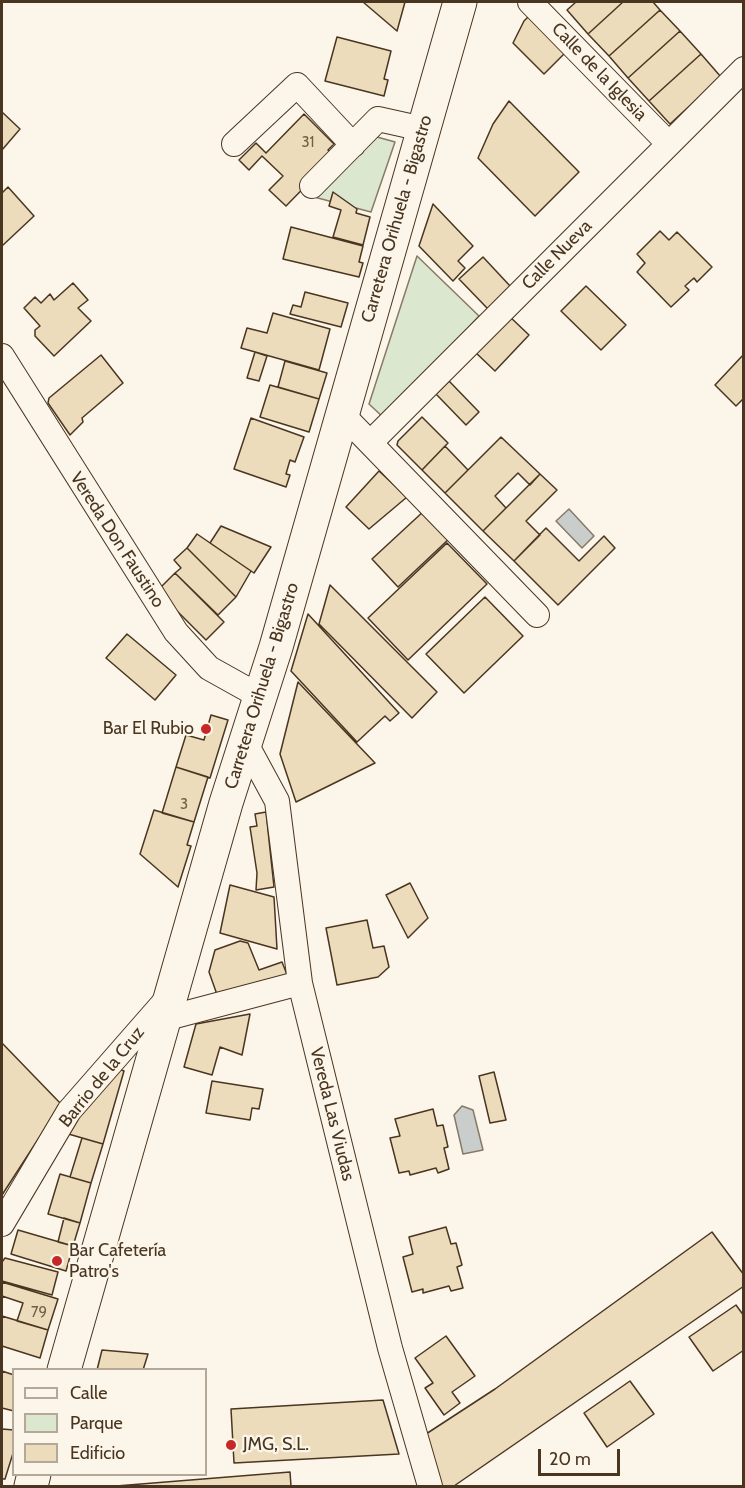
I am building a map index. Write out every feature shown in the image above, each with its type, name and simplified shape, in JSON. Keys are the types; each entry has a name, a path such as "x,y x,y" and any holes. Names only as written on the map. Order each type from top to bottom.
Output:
{"main road":[{"name":"Carretera Orihuela - Bigastro","path":"65,1368 167,1007 245,742 261,697 460,2"}],"street":[{"name":"Calle de la Iglesia","path":"530,2 668,142"},
{"name":"Calle Nueva","path":"371,442 668,142 744,69"},
{"path":"234,144 297,85 353,145"},
{"path":"312,186 378,119 423,129"},
{"name":"Vereda Don Faustino","path":"2,356 176,632 208,668 261,697"},
{"path":"341,413 537,615"},
{"name":"Vereda Las Viudas","path":"245,742 277,801 300,983 390,1348 430,1486"},
{"path":"167,1007 300,983"},
{"name":"Barrio de la Cruz","path":"2,1224 69,1111 167,1007"}],"green space":[{"path":"370,135 395,142 371,212 314,197"},
{"path":"417,256 479,316 385,419 369,404"}],"shaded area":[{"path":"569,509 594,536 582,548 556,521"},
{"path":"462,1106 473,1110 483,1150 463,1154 454,1115"}],"building":[{"path":"363,2 405,2 397,31"},
{"path":"576,2 623,2 588,34 567,10"},
{"path":"623,2 653,2 660,10 609,56 588,34"},
{"path":"660,10 680,31 628,78 609,56"},
{"path":"532,13 571,47 544,74 513,43 524,21"},
{"path":"680,31 701,54 649,101 628,78"},
{"path":"337,37 391,51 384,79 388,80 384,96 325,81"},
{"path":"701,54 721,77 670,124 649,101"},
{"path":"509,101 579,172 535,216 478,158 493,124"},
{"path":"2,112 20,129 2,150"},
{"path":"304,114 334,144 328,150 334,157 286,206 269,190 283,176 262,156 249,170 239,160 256,143 266,153"},
{"path":"8,187 34,216 2,246 2,193"},
{"path":"333,192 357,209 356,213 370,217 363,245 333,237 341,210 329,206"},
{"path":"433,204 473,246 458,261 465,268 453,281 419,246"},
{"path":"291,227 363,246 359,262 363,263 359,277 283,259"},
{"path":"660,231 669,240 677,232 712,267 697,282 694,278 685,286 689,290 671,307 637,272 645,263 637,254"},
{"path":"483,257 511,287 488,309 459,279"},
{"path":"73,283 88,300 78,308 91,321 54,356 35,336 35,330 40,326 24,308 35,297 41,303 50,294 54,300"},
{"path":"586,286 626,325 601,350 561,311"},
{"path":"305,292 348,303 341,327 290,314 293,305 301,307"},
{"path":"273,313 330,329 319,370 241,348 247,328 267,333"},
{"path":"508,315 529,335 495,371 474,351"},
{"path":"255,352 267,356 259,381 247,378"},
{"path":"744,354 744,398 736,406 715,385"},
{"path":"101,355 123,383 82,418 83,422 70,435 48,403 49,398"},
{"path":"285,361 327,373 319,399 278,387"},
{"path":"449,381 479,412 466,425 436,394"},
{"path":"270,385 319,399 309,432 260,417"},
{"path":"422,417 448,443 422,470 397,445 398,441"},
{"path":"251,418 304,437 295,462 290,460 286,474 290,475 286,487 234,469"},
{"path":"501,437 540,474 530,485 518,473 495,496 506,508 483,531 445,493"},
{"path":"445,446 468,470 445,493 422,470"},
{"path":"379,471 407,497 369,529 346,507"},
{"path":"540,474 557,490 526,521 540,535 514,561 483,531"},
{"path":"425,510 451,537 398,587 372,559"},
{"path":"221,526 271,547 254,573 210,543"},
{"path":"546,528 579,561 604,536 615,548 558,605 514,561"},
{"path":"197,534 251,571 236,597 187,548"},
{"path":"447,543 487,584 408,660 368,618"},
{"path":"187,548 236,597 218,615 175,573 181,568 174,560"},
{"path":"175,573 224,622 206,640 157,591"},
{"path":"330,585 437,692 412,718 319,624"},
{"path":"485,597 523,636 464,693 426,654"},
{"path":"308,614 399,713 390,721 385,716 357,742 291,671"},
{"path":"127,634 176,675 155,700 106,658"},
{"path":"298,682 375,763 296,802 280,754"},
{"path":"211,715 228,720 210,778 176,767 186,735 204,740"},
{"path":"176,767 208,777 194,822 162,813"},
{"path":"154,810 194,822 187,845 191,846 178,887 140,854"},
{"path":"266,812 274,887 256,890 257,873 250,827 257,826 255,814"},
{"path":"410,883 428,918 408,938 386,895"},
{"path":"230,885 274,897 277,949 220,933"},
{"path":"367,920 373,948 384,946 389,967 378,977 337,985 326,928"},
{"path":"240,941 248,943 259,970 282,962 288,977 220,1003 209,972 215,950"},
{"path":"250,1014 242,1055 220,1047 212,1075 184,1067 196,1024"},
{"path":"2,1043 61,1104 2,1195"},
{"path":"119,1069 124,1071 103,1144 65,1133"},
{"path":"494,1072 506,1120 490,1123 479,1076"},
{"path":"212,1081 263,1089 259,1109 252,1108 250,1120 206,1113"},
{"path":"433,1109 437,1126 443,1125 448,1147 444,1148 449,1169 438,1173 436,1168 410,1175 409,1171 399,1173 390,1138 400,1136 395,1119"},
{"path":"82,1138 103,1144 91,1183 70,1177"},
{"path":"60,1174 91,1183 80,1223 48,1214"},
{"path":"64,1218 80,1223 73,1246 58,1242"},
{"path":"446,1227 451,1244 456,1243 462,1265 457,1267 463,1288 451,1291 449,1286 423,1293 423,1289 412,1292 403,1257 413,1254 409,1237"},
{"path":"18,1230 73,1246 66,1271 11,1254"},
{"path":"712,1232 744,1275 744,1286 454,1486 440,1486 426,1434 495,1389"},
{"path":"5,1258 58,1272 52,1295 2,1281 2,1262"},
{"path":"2,1282 58,1299 48,1330 17,1321 23,1303 2,1296"},
{"path":"736,1305 744,1316 744,1350 713,1371 689,1337"},
{"path":"2,1316 48,1330 40,1358 2,1346"},
{"path":"446,1336 475,1376 452,1392 460,1403 444,1415 425,1388 433,1383 415,1358"},
{"path":"102,1350 148,1354 144,1368 98,1368"},
{"path":"2,1371 12,1374 12,1410 2,1408"},
{"path":"630,1381 654,1414 607,1447 584,1413"},
{"path":"383,1400 399,1454 234,1463 231,1409"},
{"path":"2,1429 12,1430 12,1456 5,1479 2,1479"},
{"path":"290,1472 291,1486 116,1486"}],"place":[{"name":"Bar El Rubio","path":"206,729"},
{"name":"Bar Cafetería Patro's","path":"57,1261"},
{"name":"JMG, S.L.","path":"231,1445"}]}
